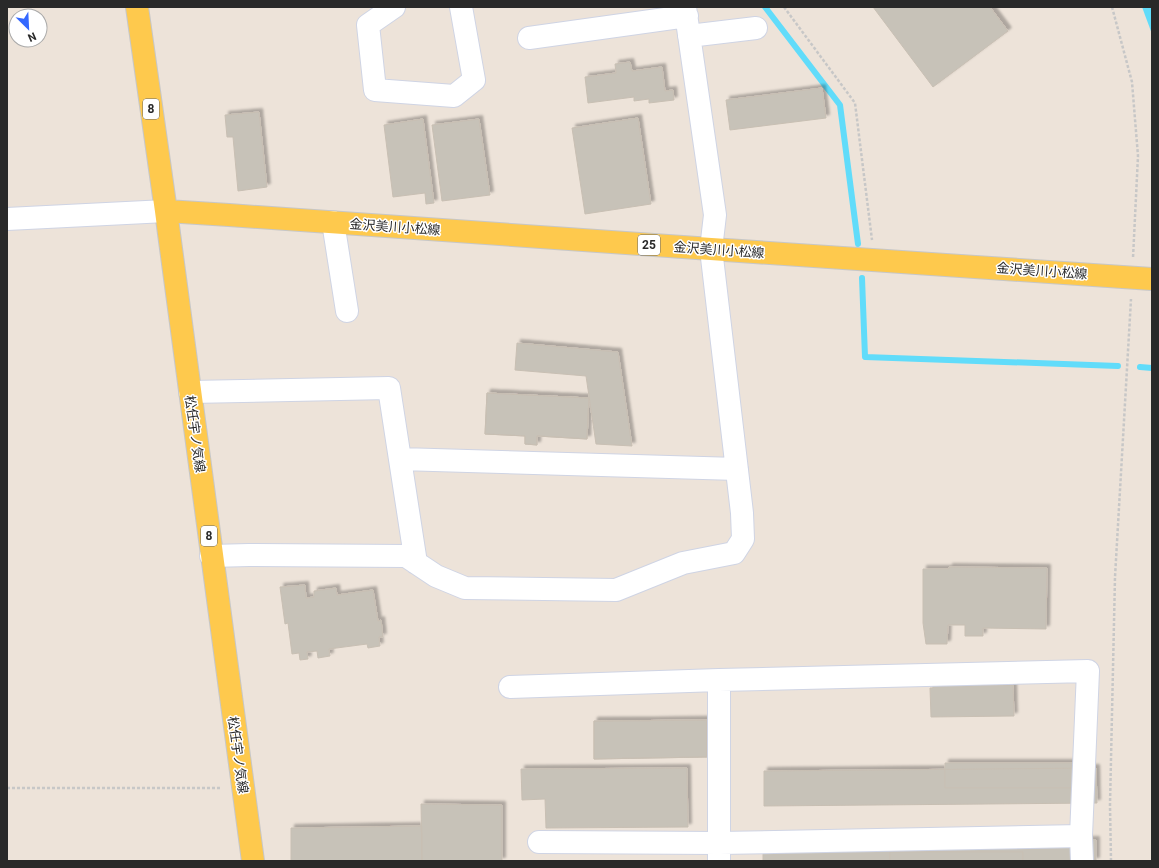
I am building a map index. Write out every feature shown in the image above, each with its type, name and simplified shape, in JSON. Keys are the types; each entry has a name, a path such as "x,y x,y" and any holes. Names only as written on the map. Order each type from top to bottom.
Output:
{"main road":[{"name":"松任宇ノ気線","path":"137,7 166,211 242,788 253,861"},
{"name":"金沢美川小松線","path":"166,211 1142,278"}],"street":[{"path":"394,7 368,25 375,90 454,96 474,80 461,7"},
{"path":"530,38 687,20 756,28"},
{"path":"212,556 406,556 436,576 465,588 616,590 684,563 734,553 743,539 742,513 711,249 715,215 687,20"},
{"path":"7,219 166,211"},
{"path":"333,222 347,310"},
{"path":"190,392 389,388 416,563"},
{"path":"400,459 737,469"},
{"path":"510,687 719,680 1088,671 1081,836 1082,861"},
{"path":"719,680 719,852"},
{"path":"539,842 719,852 1081,836"}],"path":[{"path":"784,7 855,103 875,260"},
{"path":"1111,861 1110,797 1115,576 1142,278 1138,156 1132,82 1112,7"},
{"path":"7,788 242,788"}],"water":[{"path":"1142,7 1152,7 1152,34"}],"building":[{"path":"873,7 990,7 1008,31 933,87"},
{"path":"630,62 632,71 662,67 665,91 673,90 674,100 649,103 649,99 634,101 634,97 588,103 585,77 616,73 615,64"},
{"path":"822,88 826,118 730,130 726,100"},
{"path":"259,112 267,187 238,191 233,137 227,137 225,115"},
{"path":"638,118 651,204 585,214 572,128"},
{"path":"423,119 434,203 426,204 425,193 393,197 384,125"},
{"path":"479,119 490,195 442,201 432,125"},
{"path":"517,343 618,352 632,446 596,444 586,376 515,370"},
{"path":"487,393 589,398 587,439 537,436 537,445 525,444 525,436 485,434"},
{"path":"487,393 589,398 587,439 537,436 537,445 525,444 525,436 485,434"},
{"path":"949,567 1047,568 1046,629 983,628 983,636 965,636 965,625 948,625 947,644 926,644 923,623 923,569 949,569"},
{"path":"305,585 306,598 314,597 314,591 336,588 337,595 373,590 378,621 381,620 383,637 379,637 380,646 368,648 367,644 329,649 330,656 318,658 317,651 307,652 308,659 300,660 299,653 292,654 288,623 285,624 280,587"},
{"path":"1013,685 1014,716 931,717 930,688 933,688 933,686"},
{"path":"707,720 707,757 594,759 594,721"},
{"path":"707,720 707,757 594,759 594,721"},
{"path":"945,763 1073,763 1074,788 945,788"},
{"path":"687,768 688,827 546,828 545,799 522,800 521,769"},
{"path":"1096,768 1097,803 764,806 764,771"},
{"path":"421,804 502,805 502,861 422,861"},
{"path":"422,826 422,861 291,861 291,828"},
{"path":"763,840 1096,840 1096,861 763,861"},
{"path":"890,852 1023,852 1023,861 890,861"}],"waterway":[{"path":"765,7 840,105 858,244"},
{"path":"862,278 865,357 1118,366"},
{"path":"1140,367 1152,368"}]}
